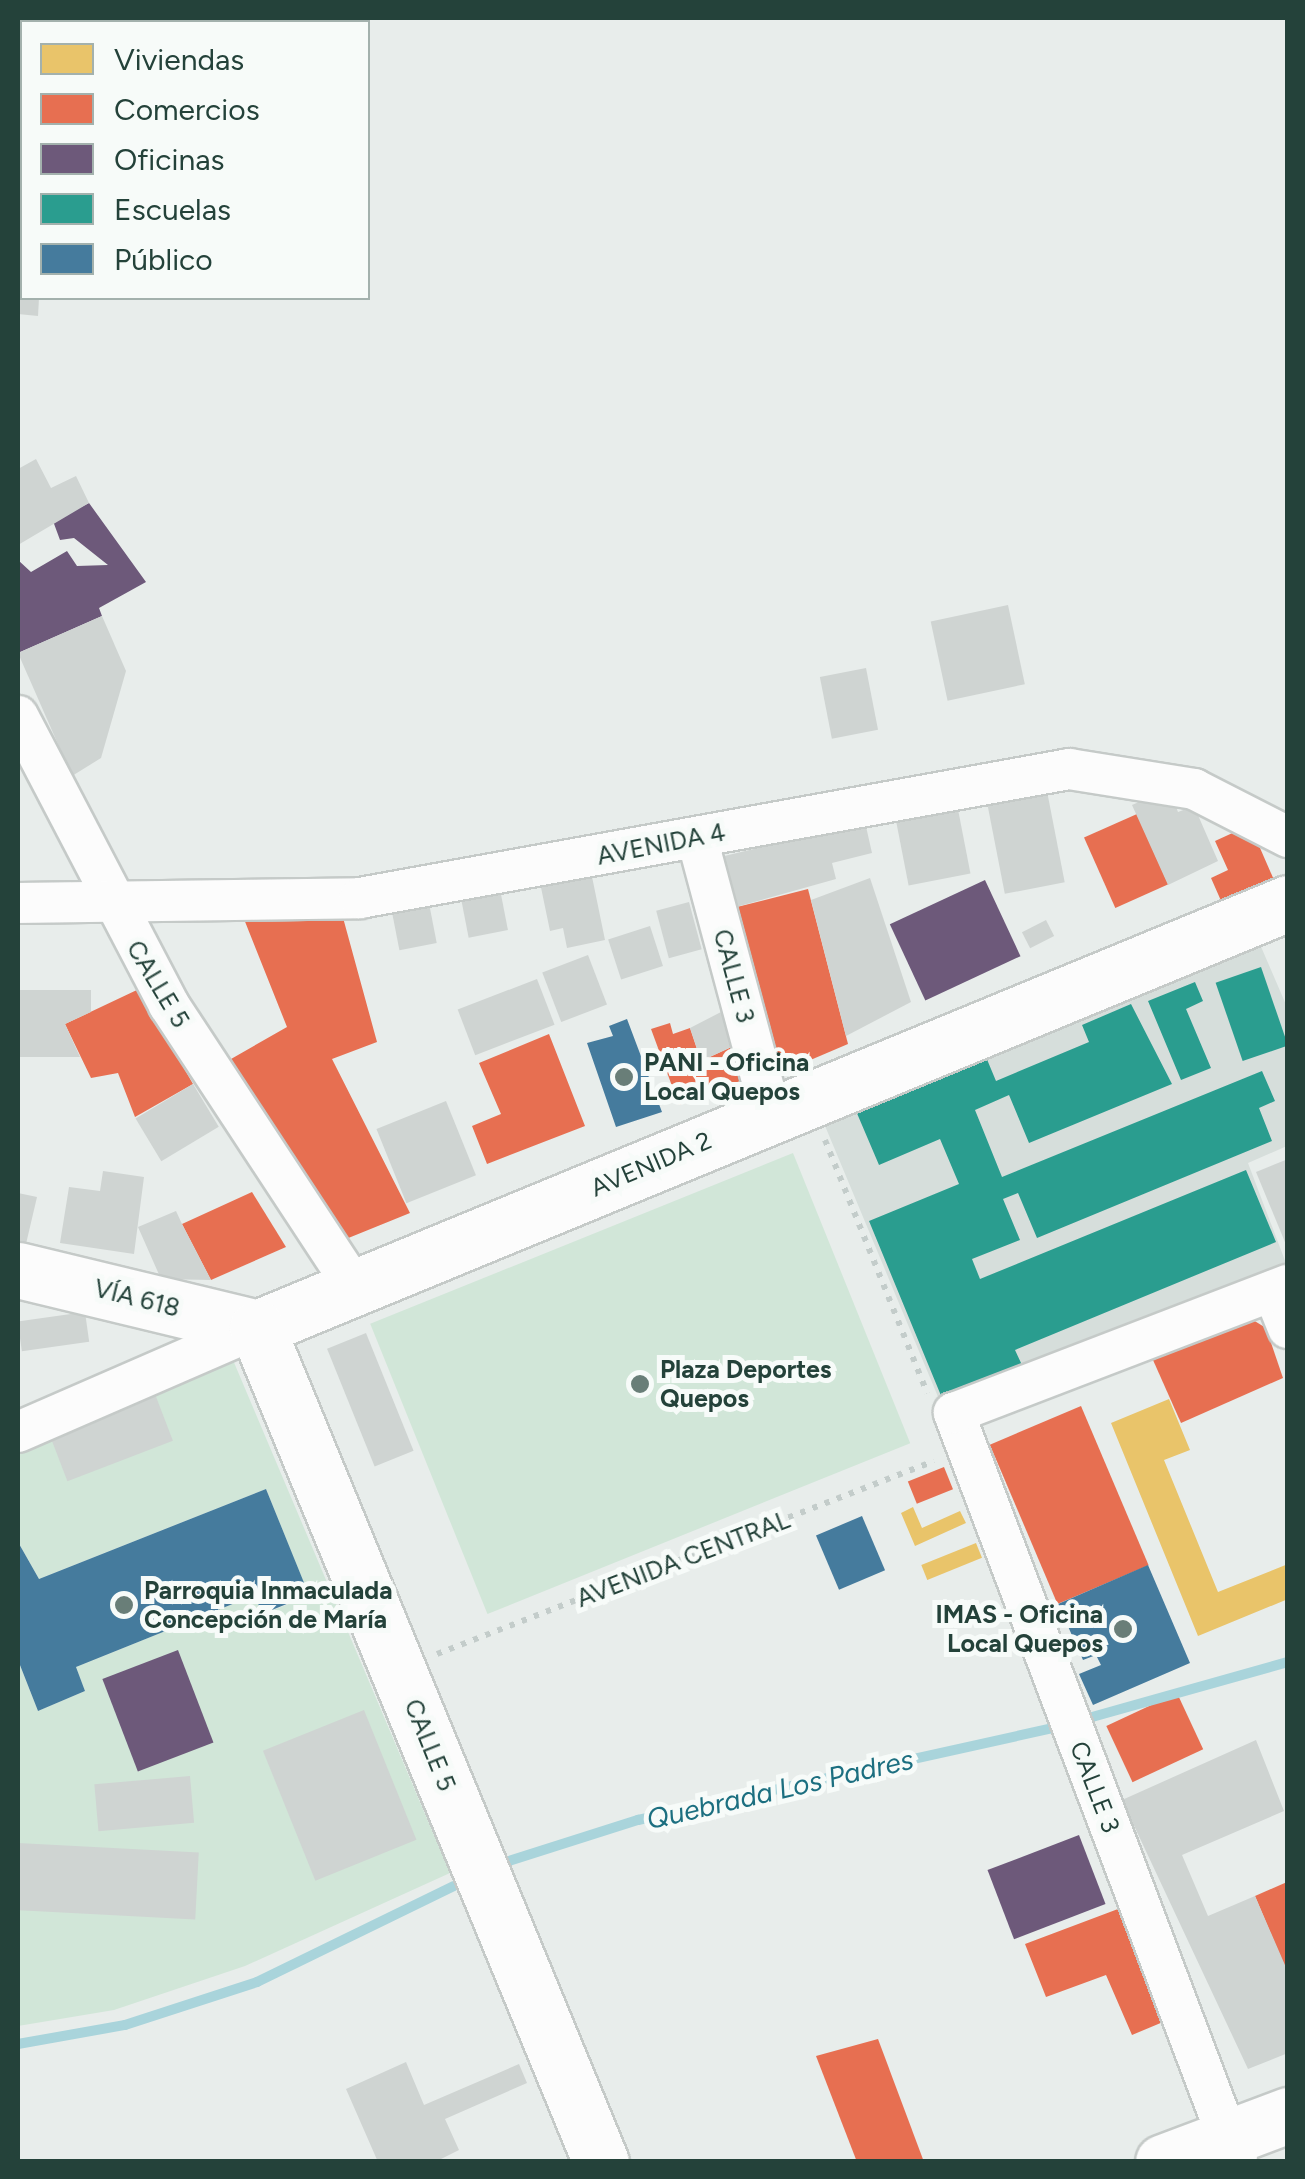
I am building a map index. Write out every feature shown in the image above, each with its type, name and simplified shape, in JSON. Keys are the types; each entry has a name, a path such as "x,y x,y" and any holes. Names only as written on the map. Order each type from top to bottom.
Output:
{"main road":[{"name":"AVENIDA 2","path":"257,1328 1288,904"},
{"name":"VÍA 618","path":"18,1270 257,1328"},
{"name":"CALLE 5","path":"257,1328 601,2162"},
{"path":"1164,2162 1232,2150 1288,2115"}],"street":[{"name":"CALLE 5","path":"18,716 109,901 355,1288"},
{"name":"AVENIDA 4","path":"18,903 360,898 1070,768 1194,789 1287,837"},
{"name":"CALLE 3","path":"697,838 790,1107"},
{"path":"951,1420 1282,1301"},
{"name":"AVENIDA 2","path":"18,1432 257,1328"},
{"name":"CALLE 3","path":"951,1420 1232,2150"}],"path":[{"path":"790,1107 951,1420"},
{"name":"AVENIDA CENTRAL","path":"399,1670 951,1420"}],"shaded area":[{"path":"1259,942 1287,1007 1287,1146 1248,1163 1287,1266 941,1404 823,1121"}],"green space":[{"name":"Plaza Deportes Quepos","path":"793,1153 910,1443 487,1614 370,1324"},
{"path":"230,1353 450,1873 245,1966 114,2010 18,2026 18,1660 38,1711 85,1691 76,1667 255,1595 263,1614 309,1596 266,1489 39,1579 18,1542 18,1447"}],"building: Viviendas":[{"path":"1169,1399 1190,1450 1164,1460 1218,1592 1288,1564 1288,1599 1198,1636 1111,1423"},
{"path":"913,1507 922,1528 960,1511 966,1523 915,1546 901,1513"},
{"path":"976,1543 982,1558 927,1580 921,1565"}],"building: Comercios":[{"path":"1137,814 1168,884 1115,908 1084,838"},
{"path":"1250,825 1274,880 1222,903 1211,878 1228,870 1215,841"},
{"path":"808,889 848,1044 787,1070 773,1064 729,909"},
{"path":"339,903 377,1042 332,1059 410,1213 341,1241 224,1063 287,1027 240,909"},
{"path":"139,989 193,1084 135,1117 118,1073 91,1078 65,1024"},
{"path":"670,1023 673,1034 690,1028 701,1061 738,1044 745,1079 679,1105 651,1029"},
{"path":"549,1034 585,1126 487,1164 472,1126 501,1114 479,1063"},
{"path":"252,1192 286,1247 211,1280 182,1224"},
{"path":"1253,1320 1266,1328 1283,1378 1181,1423 1153,1360"},
{"path":"1081,1406 1149,1565 1057,1604 990,1445"},
{"path":"944,1467 953,1489 917,1504 908,1482"},
{"path":"1177,1693 1203,1749 1133,1782 1106,1726"},
{"path":"1287,1882 1287,1972 1255,1896"},
{"path":"1118,1909 1163,2022 1132,2035 1106,1975 1046,1997 1025,1944"},
{"path":"878,2039 924,2162 857,2162 816,2056"}],"building: Oficinas":[{"path":"89,503 146,582 99,608 102,616 18,653 18,560 31,572 67,551 77,566 108,565 74,538 60,540 53,521"},
{"path":"985,880 1020,956 925,1001 890,924"},
{"path":"178,1650 213,1742 138,1771 102,1679"},
{"path":"1079,1835 1106,1904 1014,1939 988,1870"}],"building: Escuelas":[{"path":"1261,967 1288,1045 1243,1061 1216,983"},
{"path":"1195,982 1203,1001 1186,1009 1211,1068 1181,1080 1148,1001"},
{"path":"1131,1004 1172,1084 1029,1143 1009,1095 975,1110 1002,1177 1262,1071 1275,1101 1259,1108 1272,1141 1037,1238 1018,1193 1003,1199 1020,1240 972,1259 980,1279 1246,1170 1276,1242 1015,1350 1022,1365 942,1398 869,1221 959,1184 940,1139 879,1165 856,1111 986,1057 996,1081 1089,1042 1082,1025"}],"building: Público":[{"name":"PANI - Oficina Local Quepos","path":"627,1019 662,1112 616,1127 587,1043 613,1036 609,1026"},
{"name":"Parroquia Inmaculada Concepción de María","path":"266,1489 309,1595 262,1614 255,1595 76,1667 85,1691 38,1711 18,1660 18,1542 39,1579"},
{"path":"862,1516 885,1570 839,1590 816,1536"},
{"name":"IMAS - Oficina Local Quepos","path":"1148,1565 1190,1663 1093,1705 1079,1674 1101,1665 1096,1655 1083,1660 1058,1604"}],"building: Otros":[{"path":"18,18 31,18 20,20 20,70"},
{"path":"18,129 20,184 18,211"},
{"path":"18,292 20,300 39,300 38,316 18,314"},
{"path":"36,459 51,488 76,476 89,503 18,545 18,469"},
{"path":"1008,605 1025,684 948,701 931,621"},
{"path":"102,616 126,671 101,758 72,776 18,653"},
{"path":"866,668 878,730 832,739 820,677"},
{"path":"1046,786 1065,882 1005,894 986,798"},
{"path":"1169,789 1178,812 1194,806 1218,861 1168,885 1132,805"},
{"path":"955,794 970,874 909,886 893,806"},
{"path":"865,822 872,853 832,863 836,879 729,909 716,858"},
{"path":"589,862 605,940 567,948 563,928 550,931 538,873"},
{"path":"870,878 911,1002 846,1036 811,900"},
{"path":"498,879 508,930 469,938 459,887"},
{"path":"427,893 437,943 399,950 390,900"},
{"path":"689,902 702,949 669,958 656,911"},
{"path":"1046,920 1054,936 1030,948 1022,932"},
{"path":"650,926 663,966 621,980 608,940"},
{"path":"588,955 607,1004 561,1022 542,973"},
{"path":"537,979 555,1025 475,1055 458,1009"},
{"path":"18,990 91,990 91,1012 65,1024 80,1057 18,1057"},
{"path":"721,1012 738,1044 701,1061 690,1028"},
{"path":"193,1084 219,1127 161,1161 136,1119"},
{"path":"446,1101 476,1175 406,1203 376,1129"},
{"path":"1288,1159 1288,1247 1287,1247 1256,1172"},
{"path":"103,1171 144,1177 134,1254 60,1243 69,1187 100,1191"},
{"path":"18,1193 37,1197 26,1244 18,1242"},
{"path":"176,1211 211,1280 161,1279 138,1227"},
{"path":"85,1312 89,1342 22,1351 18,1321"},
{"path":"366,1333 414,1451 375,1466 327,1349"},
{"path":"155,1394 173,1441 67,1481 50,1434"},
{"path":"364,1710 416,1840 315,1881 263,1751"},
{"path":"1256,1740 1284,1811 1182,1855 1208,1916 1255,1896 1288,1972 1288,2053 1248,2069 1122,1800"},
{"path":"190,1776 194,1823 98,1831 94,1784"},
{"path":"18,1843 199,1852 195,1919 18,1910"},
{"path":"406,2062 424,2105 519,2064 527,2083 445,2119 459,2150 435,2162 378,2162 346,2089"}],"waterway":[{"name":"Quebrada Los Padres","path":"1085,1719 1288,1662"},
{"name":"Quebrada Los Padres","path":"506,1862 638,1820 1057,1727"},
{"name":"Quebrada Los Padres","path":"18,2044 125,2025 257,1982 454,1886"}],"place":[{"name":"PANI - Oficina Local Quepos","path":"624,1077"},
{"name":"Plaza Deportes Quepos","path":"640,1384"},
{"name":"Parroquia Inmaculada Concepción de María","path":"124,1605"},
{"name":"IMAS - Oficina Local Quepos","path":"1123,1629"}]}
